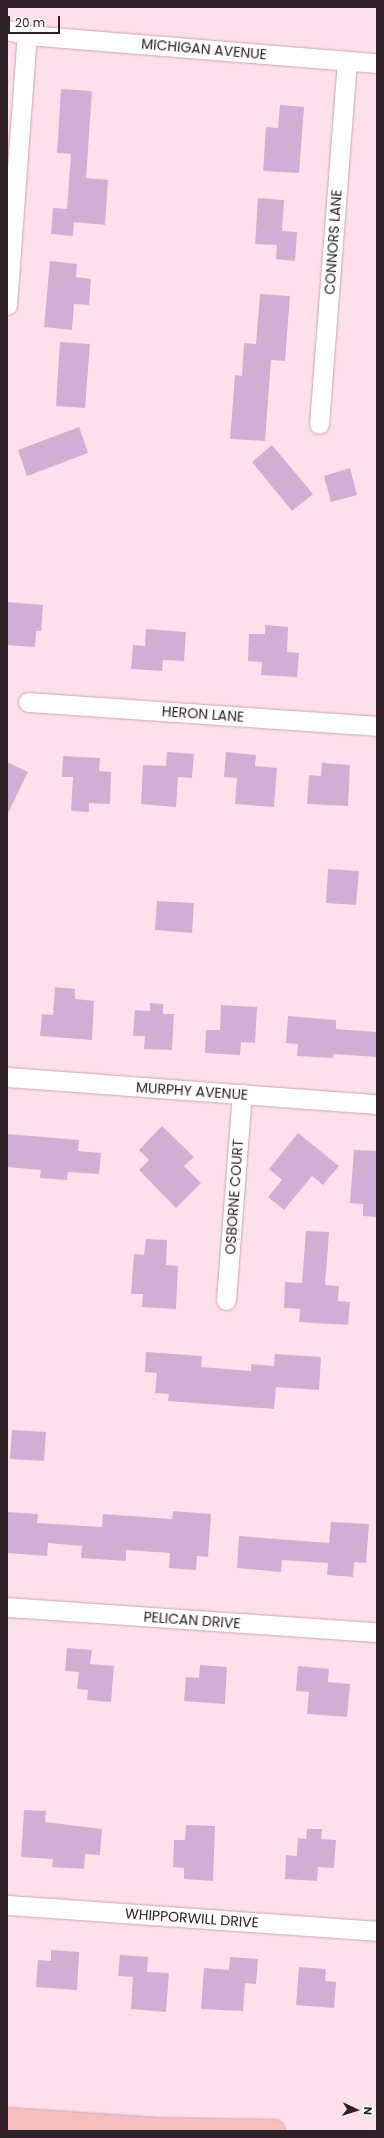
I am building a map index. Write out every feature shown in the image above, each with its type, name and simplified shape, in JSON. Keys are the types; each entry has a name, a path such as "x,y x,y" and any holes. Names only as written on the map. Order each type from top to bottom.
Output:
{"main road":[{"path":"7,2119 157,2129 274,2131"}],"street":[{"name":"MICHIGAN AVENUE","path":"7,30 27,35 377,64"},
{"path":"7,305 27,35"},
{"name":"CONNORS LANE","path":"318,424 347,61"},
{"name":"HERON LANE","path":"28,702 377,726"},
{"name":"MURPHY AVENUE","path":"7,1077 377,1104"},
{"name":"OSBORNE COURT","path":"226,1300 242,1094"},
{"name":"PELICAN DRIVE","path":"7,1607 377,1632"},
{"name":"WHIPPORWILL DRIVE","path":"7,1905 377,1931"}],"building":[{"path":"61,89 92,91 86,178 108,180 105,225 74,222 73,236 51,234 53,208 67,209 71,154 57,153"},
{"path":"280,105 304,107 299,173 263,171 266,127 278,128"},
{"path":"258,198 284,200 282,231 297,232 295,261 276,259 277,245 255,244"},
{"path":"50,261 77,264 76,277 91,279 89,305 74,304 72,330 44,327"},
{"path":"260,294 290,296 285,361 271,360 265,441 230,439 235,375 242,376 244,343 256,344"},
{"path":"60,342 90,344 85,408 56,406"},
{"path":"79,427 88,453 27,476 18,450"},
{"path":"272,445 313,494 292,511 252,462"},
{"path":"350,468 357,495 331,502 324,476"},
{"path":"8,602 43,605 41,631 36,631 35,647 7,645"},
{"path":"265,625 288,627 287,652 299,653 297,677 261,675 262,662 248,661 249,634 265,634"},
{"path":"146,629 186,632 184,661 163,660 162,671 131,669 133,645 145,646"},
{"path":"167,752 194,754 192,778 178,777 176,807 141,804 143,765 166,766"},
{"path":"226,752 256,755 255,766 277,768 274,807 235,804 237,778 224,777"},
{"path":"63,756 100,758 99,771 111,772 110,804 89,803 89,812 71,811 73,777 62,777"},
{"path":"7,762 28,772 7,815"},
{"path":"322,763 350,765 348,806 307,804 309,775 321,776"},
{"path":"328,869 359,871 356,905 326,903"},
{"path":"157,901 194,903 192,933 155,930"},
{"path":"55,987 75,989 75,999 94,1001 92,1040 40,1036 42,1014 53,1015"},
{"path":"150,1003 163,1004 163,1014 174,1014 172,1050 144,1049 145,1036 133,1036 135,1010 150,1011"},
{"path":"221,1005 257,1007 255,1043 241,1042 240,1055 205,1053 206,1030 220,1030"},
{"path":"288,1016 336,1020 336,1029 377,1032 377,1057 334,1054 333,1058 297,1056 298,1044 286,1043"},
{"path":"162,1126 194,1157 184,1166 201,1183 176,1208 139,1170 149,1160 139,1150"},
{"path":"298,1133 339,1166 323,1185 312,1176 284,1210 268,1197 282,1180 269,1169"},
{"path":"7,1134 79,1140 78,1151 101,1153 99,1174 68,1172 67,1180 40,1178 41,1170 7,1167"},
{"path":"354,1150 377,1151 377,1217 363,1216 363,1204 350,1203"},
{"path":"306,1231 329,1232 325,1285 339,1286 338,1301 350,1302 348,1325 299,1322 300,1309 284,1308 285,1282 302,1283"},
{"path":"146,1239 167,1240 166,1265 178,1266 176,1309 142,1307 143,1294 131,1294 134,1254 144,1255"},
{"path":"146,1352 202,1356 201,1367 251,1371 251,1364 274,1366 275,1354 321,1357 319,1390 276,1387 274,1409 168,1401 169,1394 155,1393 157,1373 145,1372"},
{"path":"12,1430 46,1432 44,1461 10,1459"},
{"path":"173,1511 211,1514 208,1557 197,1556 196,1570 169,1568 170,1553 126,1550 126,1561 81,1558 82,1546 48,1543 47,1556 7,1553 7,1512 38,1514 37,1523 102,1527 103,1514 172,1519"},
{"path":"331,1522 369,1524 366,1563 354,1562 353,1577 327,1575 328,1563 282,1560 281,1572 237,1568 239,1536 329,1543"},
{"path":"67,1648 92,1650 90,1664 114,1666 111,1702 87,1700 88,1690 77,1689 79,1672 65,1671"},
{"path":"200,1665 227,1667 225,1704 184,1701 186,1677 199,1678"},
{"path":"298,1666 329,1669 328,1682 350,1684 347,1717 307,1714 309,1692 296,1691"},
{"path":"24,1810 46,1811 45,1822 102,1829 100,1855 85,1854 84,1869 52,1867 53,1859 21,1857"},
{"path":"186,1825 215,1826 213,1881 184,1879 184,1868 173,1867 174,1840 185,1840"},
{"path":"307,1829 322,1829 321,1839 336,1840 334,1868 318,1867 317,1881 285,1879 286,1855 297,1856 298,1838 306,1839"},
{"path":"51,1950 79,1952 77,1990 36,1987 38,1960 51,1961"},
{"path":"120,1955 148,1957 147,1972 169,1973 166,2012 131,2009 133,1977 118,1976"},
{"path":"230,1957 258,1959 256,1984 245,1983 243,2011 201,2009 204,1968 229,1970"},
{"path":"299,1967 326,1969 325,1981 336,1982 334,2008 296,2005"}]}
